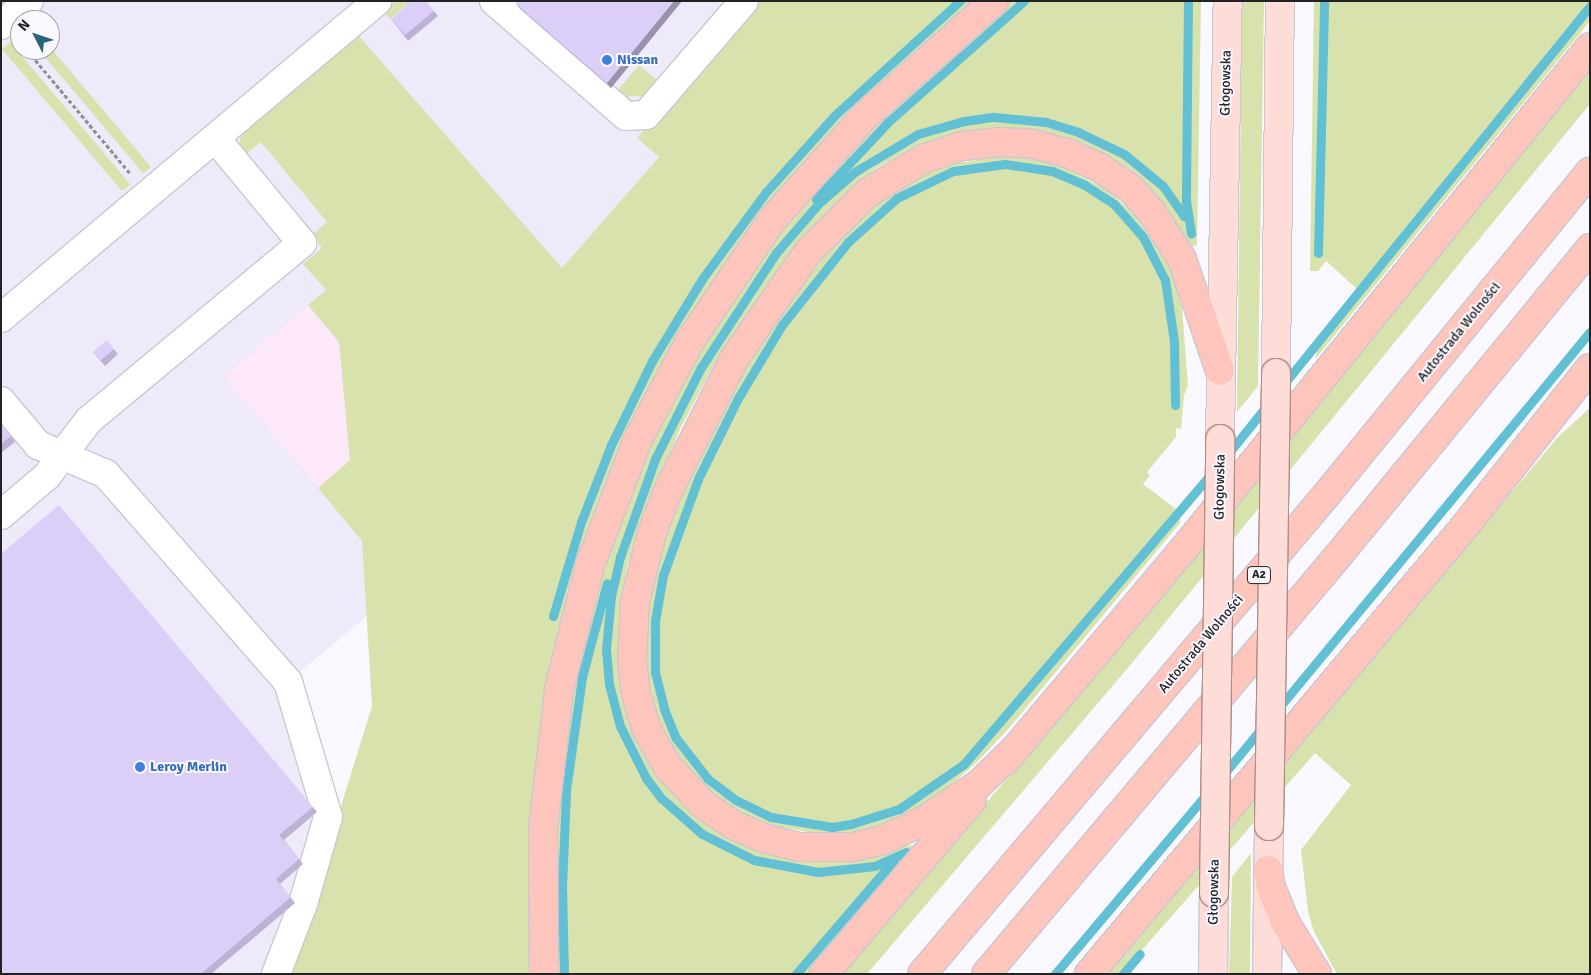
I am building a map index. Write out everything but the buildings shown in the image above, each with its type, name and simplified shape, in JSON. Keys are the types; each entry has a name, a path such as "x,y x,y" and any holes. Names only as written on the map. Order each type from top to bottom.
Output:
{"highway":[{"path":"544,974 544,829 559,690 590,565 637,441 690,341 772,220 864,117 994,1"},
{"path":"824,974 1188,543 1590,47"},
{"path":"1017,747 979,784 925,820 883,840 852,847 799,847 766,839 735,826 705,806 668,767 646,728 636,692 632,660 635,602 652,532 668,491 730,367 765,311 808,252 867,193 922,159 962,146 999,142 1033,144 1067,153 1100,168 1131,189 1151,211 1182,260 1220,371"},
{"name":"Autostrada Wolności","path":"922,974 1314,509 1590,172"},
{"path":"986,974 1326,571 1590,248"},
{"path":"1089,974 1311,712 1529,446 1590,368"},
{"path":"1529,446 1590,395"},
{"path":"1268,870 1271,887 1285,922 1316,974"}],"main road":[{"name":"Głogowska","path":"1213,974 1220,371 1228,1"},
{"path":"1267,974 1280,1"}],"lane":[{"path":"1,25 29,1"},
{"path":"1,318 377,1"},
{"path":"494,1 626,116 646,115 744,1"},
{"path":"1,515 47,476 89,420 302,242 215,138"},
{"path":"1,402 38,445 106,474 288,682 328,817 303,904 276,974"}],"path":[{"path":"36,60 148,195"}],"shaded area":[{"path":"1,1 795,1 562,268 367,616 288,682 328,817 276,974 1,974"},
{"path":"308,305 339,342 350,460 318,488 224,376"}],"green space":[{"path":"396,1 411,1 390,19 384,12"},
{"path":"729,1 972,1 836,126 751,226 666,354 625,435 592,518 567,596 550,665 531,803 528,876 530,974 289,974 372,706 362,541 318,488 350,460 339,342 308,305 326,290 303,264 322,248 312,235 327,222 261,142 245,155 239,143 242,131 357,34 562,268 659,157 637,138 744,15"},
{"path":"1009,1 1201,1 1197,245 1192,247 1163,202 1125,166 1089,146 1053,134 998,127 959,132 917,146 877,168 843,195 797,243 714,365 681,427 639,527 627,567 619,615 619,679 632,733 657,775 695,817 744,846 797,861 853,861 911,845 918,848 810,974 554,974 555,805 579,648 624,500 679,381 770,240 833,165"},
{"path":"1242,1 1264,1 1258,386 1237,412"},
{"path":"1314,1 1590,1 1590,21 1316,358 1317,339 1357,289 1326,261 1318,271 1310,271"},
{"path":"10,42 10,58 2,49"},
{"path":"60,59 151,167 143,173 47,60"},
{"path":"11,60 25,60 130,184 122,191"},
{"path":"639,65 658,81 642,96 621,97 616,92"},
{"path":"1590,71 1590,104 1132,663 867,974 840,974 1132,632"},
{"path":"999,156 1031,158 1062,167 1108,190 1140,220 1169,265 1182,307 1188,386 1184,395 1181,429 1176,428 1176,437 1147,472 1150,475 1143,484 1180,512 1180,523 1010,727 976,763 938,796 892,822 863,831 818,834 770,825 741,814 714,795 680,759 659,722 648,675 646,632 651,589 666,537 698,458 739,380 777,319 834,244 876,204 911,180 947,165"},
{"path":"1590,408 1590,974 1337,974 1314,932 1308,911 1301,850 1351,785 1315,753 1121,974 1109,974 1558,437"},
{"path":"1251,853 1250,974 1229,974 1232,877"}],"waterway":[{"path":"553,616 581,522 611,445 652,361 702,279 766,192 835,115 960,1"},
{"path":"816,199 887,123 1024,1"},
{"path":"1188,1 1186,201 1191,234"},
{"path":"1318,253 1324,1"},
{"path":"1283,385 1590,6"},
{"path":"906,852 875,866 818,872 754,860 702,834 661,798 646,778 620,726 609,684 606,649 611,596 620,557 655,459 700,369 776,253 819,203 856,171 918,134 964,121 994,117 1046,122 1078,132 1124,154 1163,186 1184,216"},
{"path":"1175,405 1174,341 1165,280 1143,237 1114,204 1085,185 1052,171 1005,164 953,171 897,198 848,242 782,325 737,400 698,479 663,575 655,621 655,672 664,709 676,738 708,779 736,800 771,817 832,827 851,824 899,809 964,764 1212,473"},
{"path":"1277,710 1590,332"},
{"path":"1227,455 1269,403"},
{"path":"564,974 562,887 566,790 582,677 607,583"},
{"path":"1223,775 1264,725"},
{"path":"1055,974 1208,792"},
{"path":"796,974 894,860"},
{"path":"1123,974 1140,954"}],"place":[{"name":"Nissan","path":"607,60"},
{"name":"Leroy Merlin","path":"140,767"}]}
